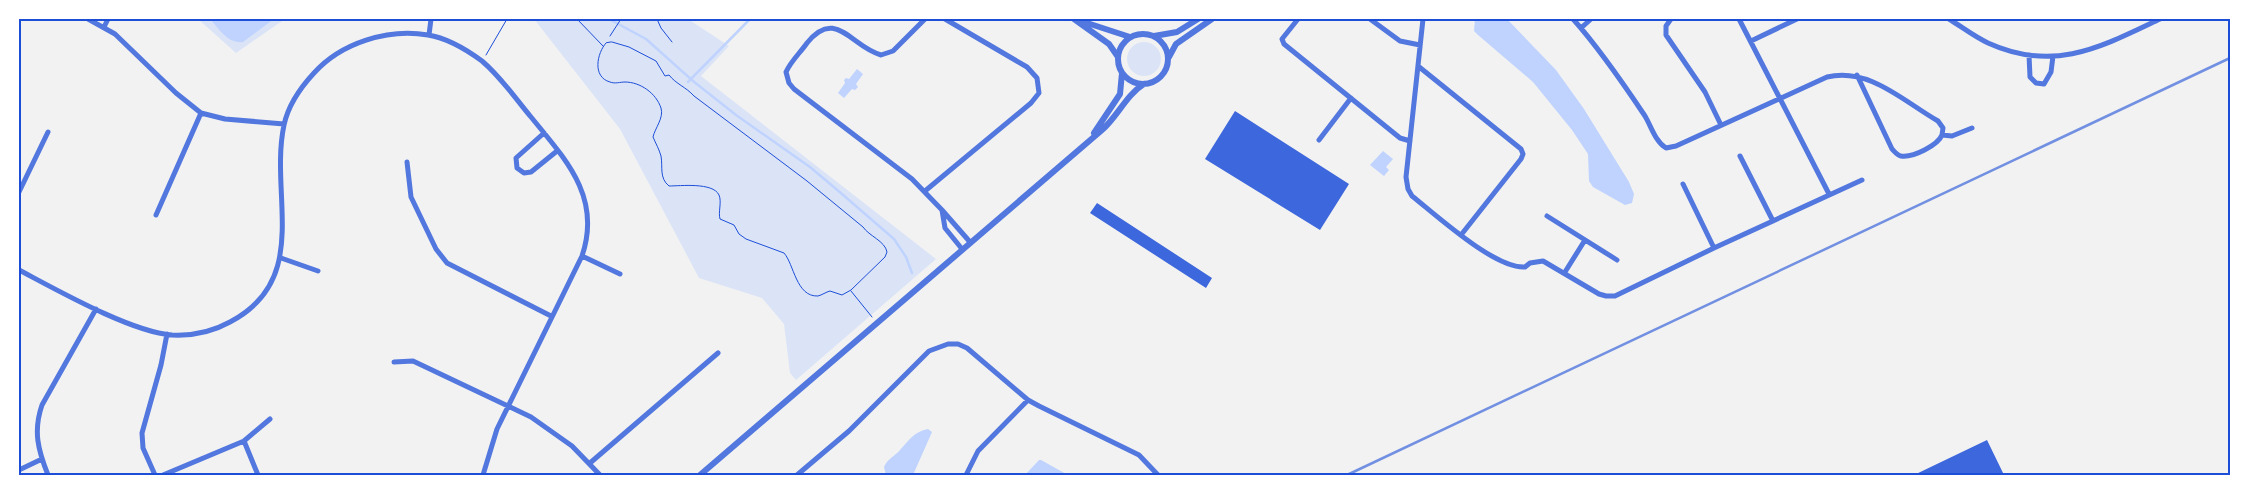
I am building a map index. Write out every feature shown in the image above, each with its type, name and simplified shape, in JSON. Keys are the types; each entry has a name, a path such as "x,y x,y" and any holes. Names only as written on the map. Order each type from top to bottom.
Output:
{"street":[{"path":"88,19 104,27 124,42 176,93 202,114 225,119 284,124"},
{"path":"104,27 108,19"},
{"path":"429,35 431,19"},
{"path":"925,19 893,51 881,55 874,53 837,30 825,28 814,35 786,72 789,83 794,88 925,191 970,242"},
{"path":"925,191 1031,103 1039,93 1037,78 1027,67 945,19"},
{"path":"1075,19 1130,37"},
{"path":"1075,19 1109,44 1118,57 1122,72 1120,94 1088,141"},
{"path":"1154,36 1177,32 1198,19"},
{"path":"1168,58 1176,44 1212,19"},
{"path":"1298,19 1282,39 1284,44 1400,138 1410,141"},
{"path":"1370,19 1400,41 1420,45"},
{"path":"1423,19 1406,177 1409,192 1462,235 1508,265 1525,267 1530,263 1543,261 1565,272 1599,294 1610,296 1862,180"},
{"path":"1573,19 1646,117 1664,147 1671,148 1676,146 1827,77 1845,74 1857,75 1885,87 1938,121 1943,128 1942,135 1936,145 1909,156 1897,154 1892,150 1857,75"},
{"path":"1581,28 1591,19"},
{"path":"1671,19 1666,26 1666,35 1705,92 1721,125"},
{"path":"1739,19 1830,194"},
{"path":"1751,41 1797,19"},
{"path":"1949,19 1988,43 2029,55 2053,56 2086,52 2160,19"},
{"path":"19,270 96,309 156,333 200,333 216,329 241,316 265,292 281,258 283,230 280,167 284,124 302,87 315,72 342,51 366,40 386,35 406,33 429,35 461,48 482,62 544,133 581,187 587,204 589,221 587,239 582,256 497,429 483,475"},
{"path":"700,475 1110,123 1133,91 1144,84 1160,78 1167,67 1168,58 1165,46 1154,36 1144,33 1130,37 1122,45 1118,57"},
{"path":"2029,55 2030,77 2036,84 2044,84 2048,79 2053,56"},
{"path":"1418,66 1521,149 1523,154 1462,235"},
{"path":"1122,72 1131,81 1144,84"},
{"path":"1319,140 1352,98"},
{"path":"156,215 202,114"},
{"path":"1942,135 1952,136 1972,128"},
{"path":"19,192 48,132"},
{"path":"544,133 516,158 517,168 524,173 531,172 557,151"},
{"path":"1740,156 1773,221"},
{"path":"408,162 411,197 442,257 460,270 551,316"},
{"path":"1683,184 1714,248"},
{"path":"942,210 945,228 962,249"},
{"path":"1547,216 1617,260"},
{"path":"1565,272 1585,240"},
{"path":"582,256 620,274"},
{"path":"281,258 318,271"},
{"path":"48,475 37,446 36,432 42,405 96,309"},
{"path":"155,475 144,448 142,433 161,365 167,334"},
{"path":"797,475 849,431 929,351 938,346 958,344 967,348 1028,400 1139,455 1158,475"},
{"path":"590,463 718,353"},
{"path":"394,362 413,361 509,406 552,430 590,463 600,475"},
{"path":"966,475 978,451 1028,400"},
{"path":"163,475 244,441 270,419"},
{"path":"244,441 258,475"},
{"path":"19,470 42,459"}],"path":[{"path":"482,62 507,19"},
{"path":"577,19 604,46"},
{"path":"610,36 621,19"},
{"path":"624,19 649,19"},
{"path":"657,19 661,28 672,42"},
{"path":"608,42 616,43 656,61 665,76 669,74 678,84 688,88 694,96 808,181 886,246 887,252 885,257 851,290 842,295 830,291 821,295 812,294 796,278 788,257 784,253 742,237 736,227 720,219 719,195 714,190 698,186 669,186 666,184 661,171 662,161 658,146 653,137 661,115 660,106 653,95 643,86 631,82 612,83 602,76 598,56 604,46 608,42"},
{"path":"851,290 876,323"}],"shaded area":[{"path":"198,19 285,19 236,53"},
{"path":"534,19 688,19 729,46 701,76 936,259 796,380 790,373 784,324 762,298 699,278 620,129"},
{"path":"1144,42 1156,47 1161,59 1156,71 1144,76 1132,71 1127,59 1132,47"}],"water":[{"path":"210,19 274,19 243,42 238,42 228,38"},
{"path":"1475,19 1507,19 1556,70 1584,109 1629,182 1634,194 1632,203 1625,205 1593,187 1589,181 1588,154 1572,130 1533,82 1474,31"},
{"path":"857,69 863,74 856,84 858,87 855,90 852,89 844,98 838,93 845,83 844,80 846,78 849,79"},
{"path":"1383,151 1393,159 1386,167 1389,170 1384,176 1370,165"},
{"path":"928,429 932,432 913,475 886,475 884,467 887,462 912,436"},
{"path":"1041,460 1068,475 1025,475"}],"building":[{"path":"1235,111 1349,184 1320,230 1205,159"},
{"path":"1097,203 1212,278 1206,288 1090,213"},
{"path":"1987,440 2004,475 1914,475"}],"waterway":[{"path":"609,19 646,39 693,81 736,115 810,167 894,239 906,257 912,273"},
{"path":"688,82 750,19"}],"railway":[{"path":"1347,475 2230,58"}]}
